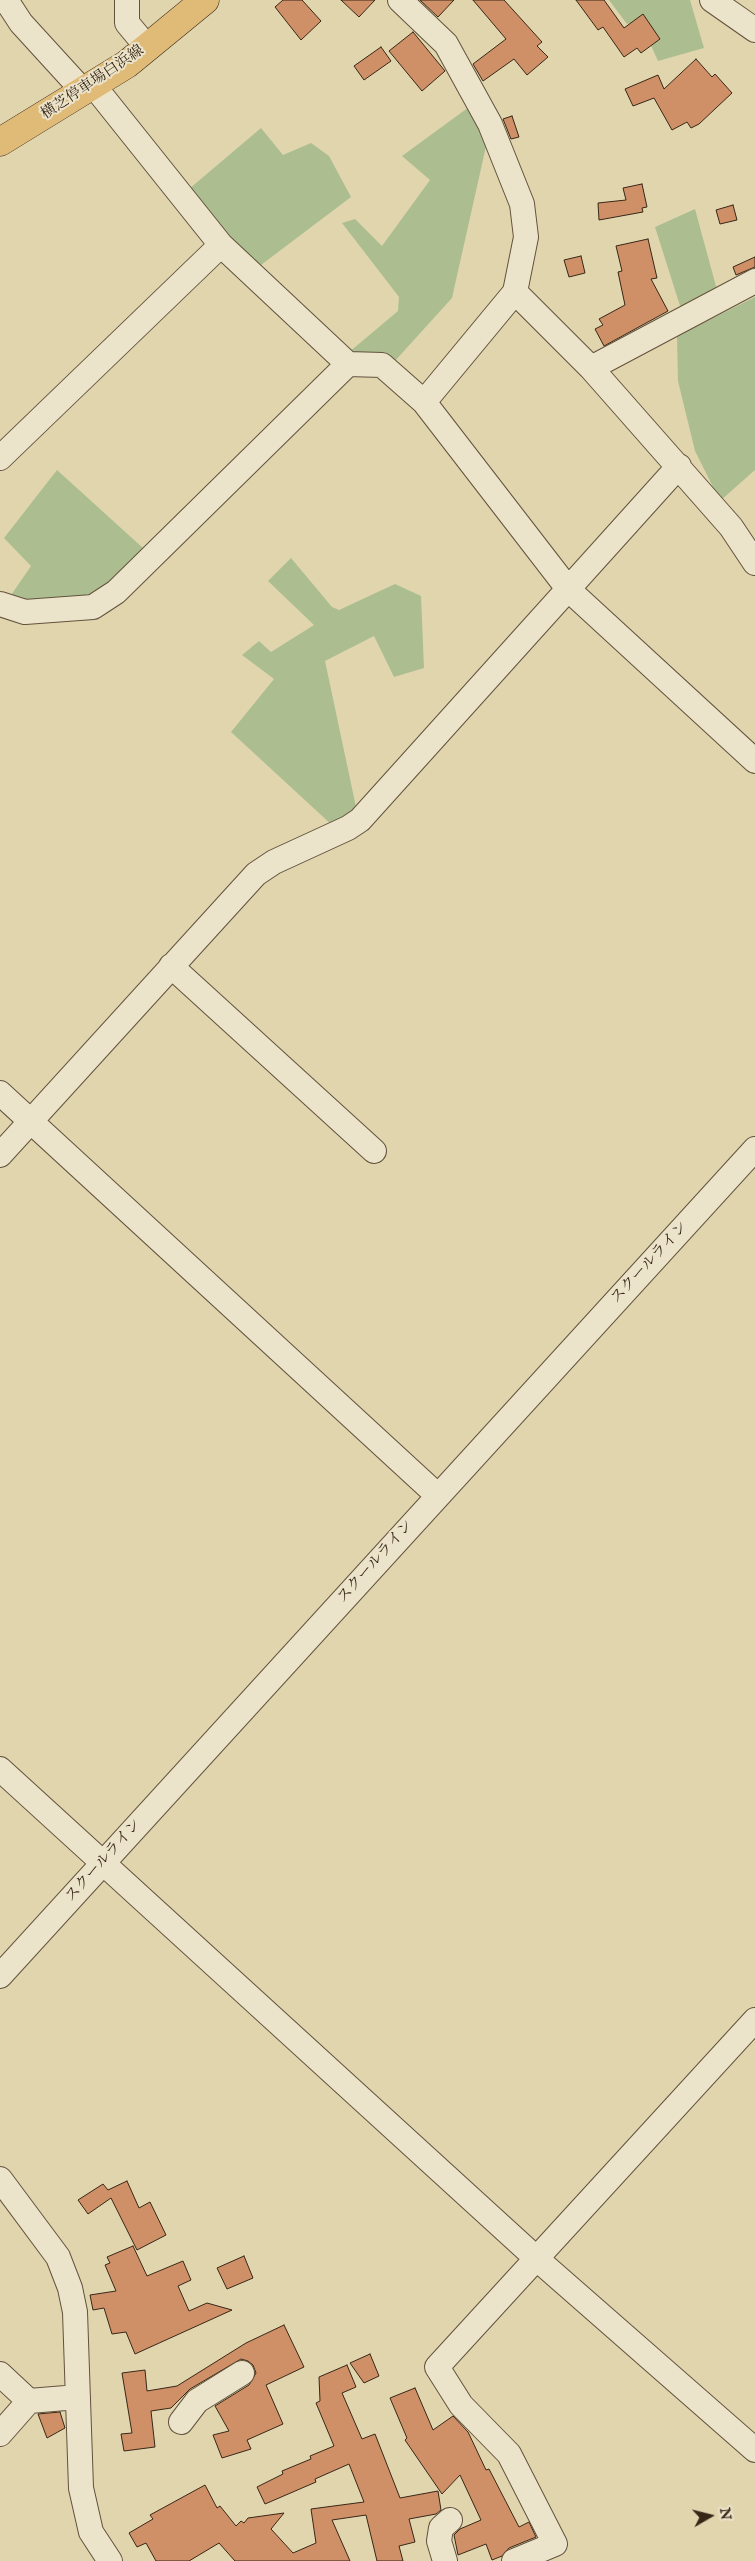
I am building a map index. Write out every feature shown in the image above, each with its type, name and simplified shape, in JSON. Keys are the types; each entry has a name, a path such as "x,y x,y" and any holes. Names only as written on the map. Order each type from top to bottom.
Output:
{"main road":[{"name":"横芝停車場白浜線","path":"0,142 89,89 147,47 205,0"}],"street":[{"path":"6,0 21,23 89,89 221,245 348,364 382,365 424,402 569,590 755,761"},
{"path":"127,0 127,23 147,47"},
{"path":"400,0 446,44 490,124 522,204 526,237 515,292 424,402"},
{"path":"712,0 755,30"},
{"path":"0,458 221,245"},
{"path":"591,368 755,281"},
{"path":"515,292 591,368 679,466 731,527 755,563"},
{"path":"0,604 25,612 93,607 116,592 348,364"},
{"path":"0,1155 256,874 274,862 348,828 360,820 679,466"},
{"path":"171,966 374,1151"},
{"path":"0,1093 437,1495"},
{"name":"スクールライン","path":"0,1976 437,1495 755,1149"},
{"path":"0,1769 537,2259 755,2450"},
{"path":"514,2561 555,2544 509,2454 461,2405 437,2367 755,2020"},
{"path":"0,2178 58,2257 67,2280 75,2312 81,2488 91,2532 110,2561"},
{"path":"181,2422 197,2401 242,2373"},
{"path":"0,2374 29,2401"},
{"path":"0,2434 29,2401 78,2397"},
{"path":"445,2561 439,2541 441,2528 450,2520"}],"green space":[{"path":"609,0 690,0 704,48 658,61 640,21 627,24"},
{"path":"469,107 487,142 452,298 394,362 348,353 398,311 399,297 342,223 355,219 382,246 430,180 402,156"},
{"path":"261,128 283,155 311,143 329,156 351,197 257,268 225,235 189,189"},
{"path":"695,209 717,290 681,309 655,227"},
{"path":"755,297 755,470 720,501 695,451 678,381 677,336"},
{"path":"57,470 143,548 95,595 43,604 7,601 31,566 4,538"},
{"path":"291,558 332,607 339,610 395,584 421,596 424,668 394,677 374,636 325,661 356,807 333,826 231,732 274,679 242,655 259,641 271,652 314,625 268,581"}],"building":[{"path":"283,0 302,0 321,21 301,40 275,7"},
{"path":"341,0 375,0 359,17"},
{"path":"420,0 454,0 438,17"},
{"path":"473,0 504,0 542,42 537,46 548,57 527,75 514,59 483,81 473,64 506,39"},
{"path":"576,0 604,0 624,28 643,14 660,39 641,53 637,48 624,57 603,27 598,30"},
{"path":"413,32 445,71 422,91 389,51"},
{"path":"381,47 391,61 364,80 354,66"},
{"path":"696,59 712,77 715,74 732,93 699,124 691,128 687,122 672,130 654,98 633,106 625,89 658,75 664,89"},
{"path":"512,116 519,137 511,139 503,119"},
{"path":"642,184 647,207 642,208 643,212 599,220 598,203 626,200 623,188"},
{"path":"733,205 737,220 720,224 716,210"},
{"path":"648,239 657,278 651,279 668,311 604,346 595,329 603,325 599,319 625,305 618,272 622,271 616,246"},
{"path":"581,256 585,273 569,277 564,260"},
{"path":"755,257 755,267 736,275 733,267"},
{"path":"127,2181 139,2208 150,2202 166,2235 137,2250 111,2198 88,2214 78,2200 103,2184 108,2190"},
{"path":"133,2246 147,2276 183,2261 191,2280 178,2286 189,2311 207,2303 232,2310 135,2354 126,2332 112,2334 104,2308 93,2310 90,2295 116,2291 105,2265 110,2263 107,2257"},
{"path":"244,2256 253,2278 227,2289 217,2268"},
{"path":"284,2325 304,2367 266,2385 283,2424 247,2440 251,2449 222,2458 213,2435 229,2431 215,2406 249,2385 256,2373 253,2365 241,2359 190,2389 171,2408 151,2411 155,2447 124,2451 121,2434 132,2433 122,2373 145,2370 147,2391 177,2386 246,2343"},
{"path":"370,2354 379,2376 364,2383 350,2363"},
{"path":"347,2365 356,2387 342,2393 362,2439 375,2434 400,2498 438,2491 441,2510 436,2514 409,2519 415,2542 399,2546 403,2561 377,2561 366,2515 332,2520 350,2561 235,2561 219,2543 189,2561 156,2561 146,2543 137,2547 129,2533 153,2519 150,2515 205,2485 217,2508 220,2506 236,2526 241,2521 244,2523 248,2518 284,2513 271,2529 293,2553 316,2543 311,2509 364,2502 349,2464 315,2479 316,2482 265,2504 257,2487 283,2474 282,2471 311,2459 310,2456 334,2446 316,2403 320,2401 319,2377"},
{"path":"415,2388 433,2430 453,2416 468,2432 486,2470 489,2469 519,2527 529,2522 536,2537 509,2548 502,2556 492,2560 486,2544 458,2555 454,2535 460,2529 481,2520 460,2475 442,2494 405,2440 407,2438 390,2398"},
{"path":"60,2412 65,2428 47,2438 38,2414"}]}
